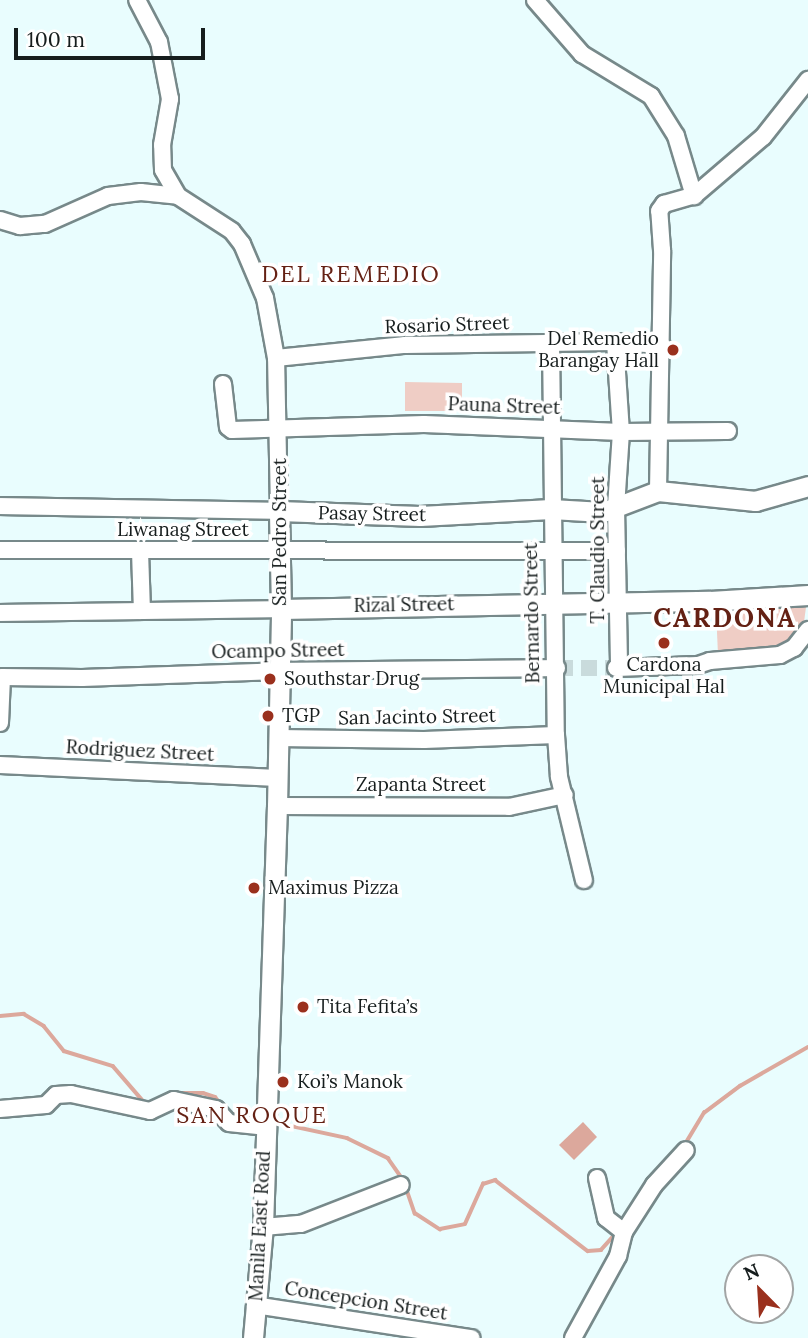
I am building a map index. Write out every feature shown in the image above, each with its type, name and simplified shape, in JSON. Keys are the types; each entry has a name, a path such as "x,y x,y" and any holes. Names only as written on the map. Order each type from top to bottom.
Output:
{"main road":[{"path":"658,491 755,501 808,486"},
{"name":"Pasay Street","path":"279,511 420,516 551,509 603,512 658,491"},
{"name":"San Pedro Street","path":"265,1122 278,778 281,609 279,511"},
{"name":"Rizal Street","path":"281,609 760,600 808,595"},
{"name":"Manila East Road","path":"253,1338 263,1227 265,1122"}],"street":[{"path":"137,0 159,42 170,100 162,145 163,170 178,196"},
{"path":"535,0 582,54 651,96 676,135 695,195"},
{"path":"658,491 663,250 659,211 664,204 695,195 763,137 808,80"},
{"path":"0,220 20,226 45,224 108,196 141,192 178,196"},
{"name":"San Pedro Street","path":"178,196 217,219 242,244 265,298 276,358 279,511"},
{"name":"Rosario Street","path":"276,358 405,345 615,342 662,345"},
{"name":"T. Claudio Street","path":"615,342 621,432 616,508 619,602 617,668 698,666 710,661 780,655 793,648 808,630"},
{"name":"Bernardo Street","path":"551,343 552,603 556,735 559,777 584,880"},
{"name":"Pauna Street","path":"223,384 228,427 232,430 424,425 621,432 728,431"},
{"name":"Pasay Street","path":"0,506 279,511"},
{"name":"Liwanag Street","path":"0,550 617,551"},
{"path":"140,551 142,611"},
{"name":"Rizal Street","path":"0,613 281,609"},
{"name":"Ocampo Street","path":"0,723 2,677 82,678 279,671 556,668"},
{"name":"San Jacinto Street","path":"278,738 424,740 556,735"},
{"name":"Rodriguez Street","path":"0,765 278,778"},
{"name":"Zapanta Street","path":"277,806 509,807 565,795"},
{"path":"0,1109 46,1105 56,1095 71,1094 150,1111 174,1100 216,1109 229,1123 265,1122"},
{"path":"573,1338 618,1256 624,1232 654,1185 687,1150"},
{"path":"597,1178 606,1218 624,1232"},
{"path":"263,1227 300,1224 401,1185"},
{"name":"Concepcion Street","path":"255,1305 471,1338"}],"shaded area":[{"path":"405,382 462,383 462,411 405,411"},
{"path":"806,607 803,630 786,649 718,655 716,609"},
{"path":"583,1122 597,1137 574,1160 559,1145"}],"waterway":[{"path":"0,1016 24,1014 44,1026 64,1051 113,1066 145,1103"},
{"path":"684,1146 704,1113 740,1086 808,1047"},
{"path":"177,1093 203,1093 215,1097 224,1107"},
{"path":"229,1113 248,1118"},
{"path":"273,1122 347,1138 388,1158 404,1181"},
{"path":"406,1187 415,1213 440,1229 465,1224 483,1184 495,1180 588,1251 601,1250 617,1232"}],"tunnel":[{"path":"557,668 616,668"}],"place":[{"name":"Del Remedio Barangay Hall","path":"673,350"},
{"name":"Cardona Municipal Hal","path":"664,643"},
{"name":"Southstar Drug","path":"270,679"},
{"name":"TGP","path":"268,716"},
{"name":"Maximus Pizza","path":"254,888"},
{"name":"Tita Fefita’s","path":"303,1007"},
{"name":"Koi’s Manok","path":"283,1082"}],"district":[{"name":"DEL REMEDIO","path":"351,274"},
{"name":"CARDONA","path":"725,618"},
{"name":"SAN ROQUE","path":"252,1115"}]}
